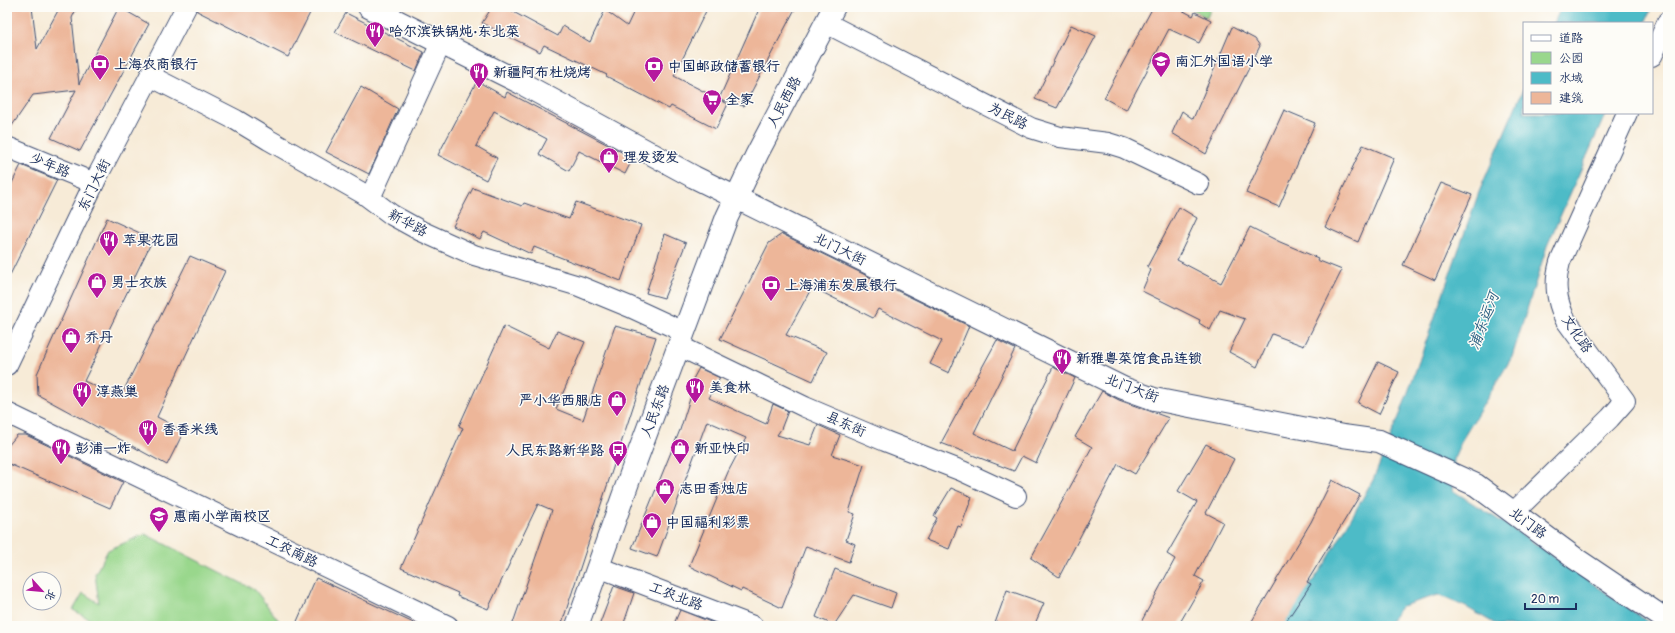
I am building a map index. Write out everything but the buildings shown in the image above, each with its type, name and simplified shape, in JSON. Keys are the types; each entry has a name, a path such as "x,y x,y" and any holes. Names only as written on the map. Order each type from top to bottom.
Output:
{"street":[{"name":"东门大街","path":"7,365 94,183 186,7"},
{"name":"北门大街","path":"369,7 521,83 694,177 1134,392 1154,399 1343,436 1379,441"},
{"name":"为民路","path":"830,15 1031,128 1060,137 1108,143 1124,148 1199,184"},
{"name":"人民西路","path":"736,198 757,154 830,15"},
{"path":"1653,54 1668,21"},
{"path":"370,198 442,43"},
{"name":"新华路","path":"150,76 236,120 370,198 378,206 421,231 474,255 579,286 630,307 682,339"},
{"name":"文化路","path":"1513,513 1610,418 1625,401 1564,319 1558,301 1556,284 1557,273 1563,255 1627,114"},
{"name":"少年路","path":"7,147 94,183"},
{"name":"人民东路","path":"576,626 720,236 736,198"},
{"name":"县东街","path":"682,339 805,407 885,442 962,471 1016,496"},
{"name":"工农南路","path":"7,413 448,626"},
{"name":"北门路","path":"1379,441 1466,480 1486,491 1513,513 1576,559 1668,621"},
{"name":"工农北路","path":"598,567 753,626"}],"green space":[{"path":"1189,7 1211,7 1207,18"},
{"path":"145,534 255,590 283,626 102,626 73,610 83,593 99,603 95,574 108,550"}],"water":[{"path":"1561,7 1652,7 1645,22 1554,22"},
{"name":"浦东运河","path":"1523,89 1523,114 1606,114 1547,246 1512,357 1462,440 1454,459 1452,490 1527,538 1654,626 1499,626 1466,607 1438,595 1402,606 1386,626 1281,626 1326,562 1373,480 1401,412 1479,192"}],"place":[{"name":"哈尔滨铁锅炖·东北菜","path":"375,48"},
{"name":"南汇外国语小学","path":"1161,78"},
{"name":"上海农商银行","path":"100,81"},
{"name":"中国邮政储蓄银行","path":"654,83"},
{"name":"新疆阿布杜烧烤","path":"479,89"},
{"name":"全家","path":"712,116"},
{"name":"理发烫发","path":"609,174"},
{"name":"苹果花园","path":"109,257"},
{"name":"男士衣族","path":"97,299"},
{"name":"上海浦东发展银行","path":"771,302"},
{"name":"乔丹","path":"71,354"},
{"name":"新雅粤菜馆食品连锁","path":"1062,375"},
{"name":"美食林","path":"695,404"},
{"name":"淳燕巢","path":"82,408"},
{"name":"严小华西服店","path":"617,417"},
{"name":"香香米线","path":"148,446"},
{"name":"彭浦一炸","path":"61,465"},
{"name":"新亚快印","path":"680,465"},
{"name":"人民东路新华路","path":"618,467"},
{"name":"志田香烛店","path":"665,505"},
{"name":"惠南小学南校区","path":"159,533"},
{"name":"中国福利彩票","path":"652,539"}]}
